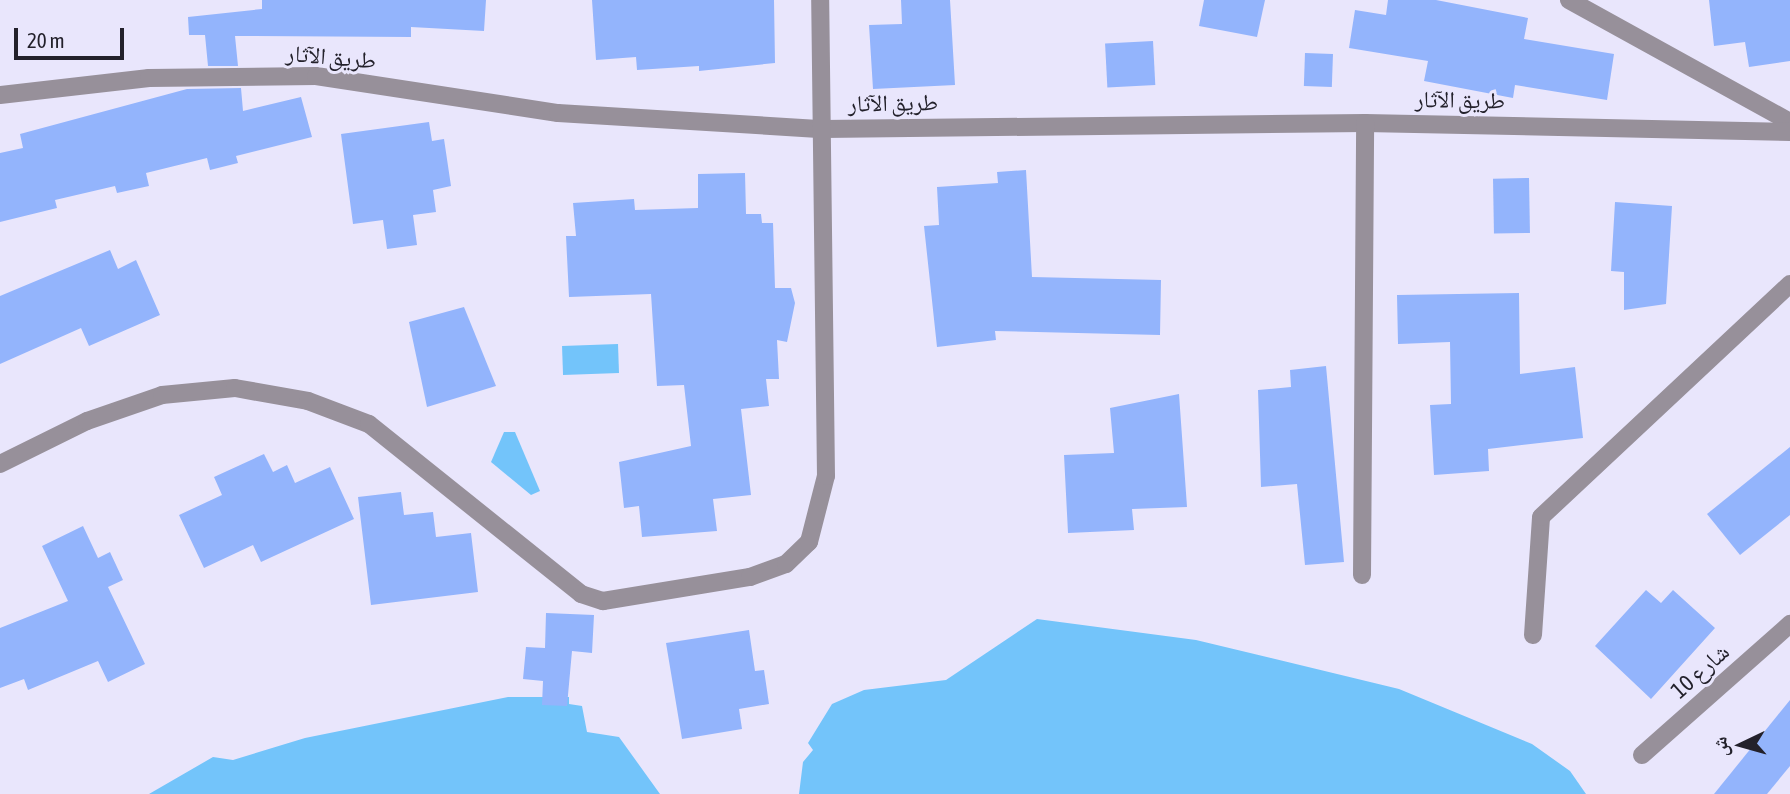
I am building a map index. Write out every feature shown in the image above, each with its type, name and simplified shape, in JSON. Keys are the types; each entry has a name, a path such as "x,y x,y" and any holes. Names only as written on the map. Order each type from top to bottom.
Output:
{"street":[{"path":"0,464 87,421 162,395 235,388 308,401 369,424 581,594 603,601 750,578 786,564 809,542 826,476 820,0"},
{"path":"1569,0 1790,122"},
{"name":"طريق الآثار","path":"0,95 149,78 316,76 558,113 823,129 1365,123 1790,132"},
{"path":"1362,575 1365,123"},
{"path":"1533,635 1541,517 1790,284"},
{"name":"شارع 10","path":"1642,755 1790,624"}],"water":[{"path":"618,344 619,373 563,375 562,346"},
{"path":"504,432 515,432 540,491 531,495 491,462"},
{"path":"1037,619 1196,640 1399,689 1532,744 1570,771 1586,794 799,794 803,762 813,750 808,743 832,704 864,690 946,680"},
{"path":"508,697 569,697 569,704 582,706 587,732 619,737 660,794 149,794 213,757 233,760 305,738"}],"building":[{"path":"262,0 486,0 484,31 411,27 411,37 235,36 238,66 208,66 205,35 189,35 188,17 262,9"},
{"path":"592,0 774,0 775,63 699,71 699,66 637,70 636,57 596,60"},
{"path":"901,0 950,0 955,85 873,89 869,25 902,24"},
{"path":"1204,0 1265,0 1257,37 1199,26"},
{"path":"1388,0 1436,0 1528,18 1524,39 1614,54 1607,100 1515,85 1513,98 1424,81 1428,61 1349,48 1355,10 1386,15"},
{"path":"1709,0 1790,0 1790,61 1749,67 1745,42 1714,46"},
{"path":"1153,41 1155,85 1107,87 1105,44"},
{"path":"1305,53 1333,54 1332,87 1304,86"},
{"path":"241,88 243,111 301,97 312,137 236,156 238,163 210,170 207,158 146,173 149,186 117,193 115,186 55,200 57,208 0,222 0,153 23,148 20,134 187,89"},
{"path":"429,122 432,141 444,139 451,186 433,190 436,212 413,215 417,245 387,249 383,220 353,224 341,134"},
{"path":"1026,170 1032,277 1161,280 1160,335 995,331 996,340 937,347 924,226 939,225 937,187 998,183 997,172"},
{"path":"745,173 746,214 761,214 762,223 773,223 775,288 791,288 795,303 787,342 777,340 779,379 766,379 769,406 741,409 751,495 713,499 717,531 642,537 639,506 624,508 619,462 691,446 684,385 657,386 651,294 569,297 566,236 576,236 573,203 634,199 635,210 698,208 698,174"},
{"path":"1529,178 1530,233 1494,234 1493,179"},
{"path":"1615,202 1672,206 1666,304 1624,310 1624,272 1611,271"},
{"path":"110,250 118,269 136,260 160,315 89,346 81,328 0,364 0,296"},
{"path":"1519,293 1520,374 1575,367 1583,438 1488,449 1489,471 1434,475 1430,405 1451,404 1450,342 1398,344 1397,295"},
{"path":"464,307 496,386 427,407 409,322"},
{"path":"1326,366 1344,562 1305,565 1297,484 1261,487 1258,390 1291,387 1290,370"},
{"path":"1179,394 1187,507 1132,509 1134,530 1068,533 1064,455 1114,453 1110,408"},
{"path":"1790,447 1790,515 1740,555 1707,514"},
{"path":"264,454 273,472 287,465 295,483 330,467 354,519 261,562 253,545 204,568 179,515 222,495 214,477"},
{"path":"401,492 404,515 433,512 436,537 471,533 478,592 371,605 358,497"},
{"path":"83,526 98,558 110,552 123,580 108,587 145,664 108,682 98,661 28,690 24,679 0,688 0,628 68,601 42,546"},
{"path":"1646,590 1661,603 1673,590 1715,628 1651,699 1595,646"},
{"path":"546,613 594,615 592,653 572,651 567,706 542,705 543,681 523,679 526,647 545,648"},
{"path":"749,630 755,671 764,670 769,704 739,709 742,729 682,739 666,643"},
{"path":"1790,700 1790,766 1767,794 1714,794"}]}
